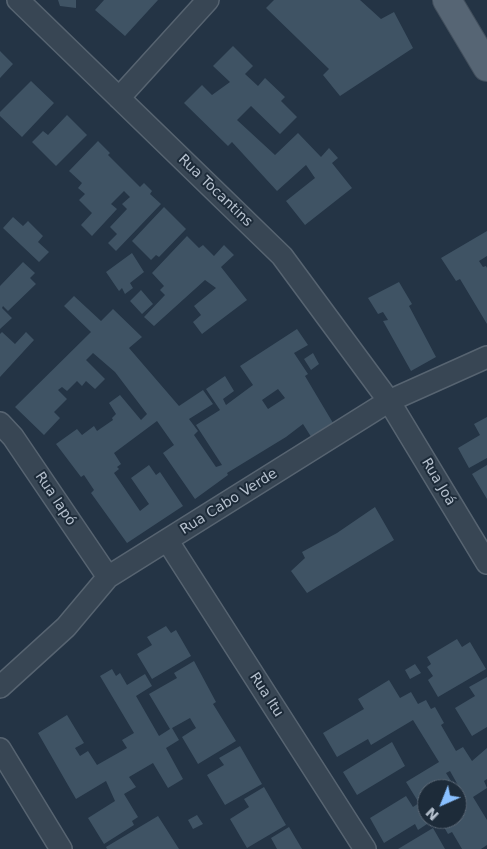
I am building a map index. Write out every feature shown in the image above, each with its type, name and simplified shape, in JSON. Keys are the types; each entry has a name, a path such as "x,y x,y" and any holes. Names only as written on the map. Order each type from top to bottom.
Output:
{"main road":[{"path":"447,0 487,67"}],"street":[{"name":"Rua Tocantins","path":"18,0 282,256 389,401"},
{"path":"119,98 208,0"},
{"name":"Rua Cabo Verde","path":"0,687 66,627 108,577 389,401 487,357"},
{"name":"Rua Joá","path":"389,401 487,563"},
{"name":"Rua Iapó","path":"0,423 13,436 108,577"},
{"name":"Rua Itu","path":"167,540 365,849"},
{"path":"0,749 60,849"}],"building":[{"path":"58,0 76,0 76,8 60,6"},
{"path":"104,0 158,0 125,36 95,10"},
{"path":"274,0 360,0 381,19 394,12 413,48 340,96 323,75 329,69 266,8"},
{"path":"233,46 253,66 245,74 258,86 265,78 285,97 281,101 297,117 280,134 251,106 237,120 275,155 298,133 321,157 329,148 338,158 332,163 352,188 305,225 286,201 315,178 306,165 277,191 232,142 228,146 184,103 202,85 212,95 230,82 213,66"},
{"path":"0,51 13,64 0,78"},
{"path":"31,81 54,103 22,137 0,116 0,112"},
{"path":"67,115 87,135 56,166 32,142 43,131 48,135"},
{"path":"98,141 110,153 108,155 140,187 144,183 152,191 150,194 161,204 116,251 108,243 117,234 110,227 127,209 122,204 130,197 124,191 111,204 117,209 92,236 81,225 92,213 79,200 85,194 78,188 82,183 69,171"},
{"path":"164,207 186,229 159,257 156,255 151,260 132,241"},
{"path":"13,217 23,226 28,221 43,236 38,242 49,252 39,262 3,228"},
{"path":"487,231 487,256 479,261 483,267 486,266 487,268 487,324 460,279 456,281 441,258"},
{"path":"187,236 199,248 203,245 214,256 224,245 234,255 221,267 247,300 202,334 193,322 201,315 194,306 216,288 205,280 154,326 144,317 165,295 160,290 164,286 152,273"},
{"path":"132,253 144,272 130,283 133,288 125,294 122,288 119,291 106,272"},
{"path":"23,262 35,273 30,278 36,284 8,311 3,306 2,308 12,318 0,329 0,286"},
{"path":"399,282 412,304 409,306 436,357 411,371 383,321 388,320 383,312 378,314 368,298"},
{"path":"141,290 153,304 142,314 130,301"},
{"path":"74,296 101,321 113,309 142,337 129,348 179,406 203,390 213,404 189,419 198,431 194,435 216,467 222,465 196,425 220,410 206,389 225,376 234,391 223,399 226,405 253,385 240,366 297,329 308,345 294,353 308,374 305,376 336,428 315,443 303,424 286,437 227,473 228,475 195,499 163,453 174,445 157,421 114,453 121,464 114,473 140,511 149,504 131,478 149,465 156,475 160,472 183,506 127,543 91,493 94,490 84,475 81,477 56,444 77,429 82,435 94,426 97,431 113,420 112,418 116,414 109,403 120,395 141,420 147,414 115,372 93,353 86,360 105,379 95,389 86,381 82,386 77,381 67,391 62,387 58,390 67,399 54,412 60,418 44,435 15,407 91,332 64,306","holes":["278,389 285,398 268,409 262,400"]},
{"path":"2,332 15,344 26,332 34,340 0,377 0,334"},
{"path":"313,353 319,364 311,370 304,359"},
{"path":"487,417 487,458 469,468 458,448 480,435 474,424"},
{"path":"487,465 487,499 472,474"},
{"path":"375,507 394,540 307,593 291,571 305,558 302,552 337,533"},
{"path":"166,626 171,633 176,630 191,656 152,679 137,654 152,645 147,637"},
{"path":"457,639 462,647 470,642 486,669 438,697 428,680 433,676 427,667 431,664 427,657"},
{"path":"194,661 216,702 213,704 236,741 198,764 182,737 196,728 190,718 172,728 179,740 166,748 183,779 168,788 153,763 129,777 136,787 124,794 138,817 132,821 134,825 104,844 88,818 115,801 106,781 76,799 38,733 67,715 84,743 75,748 80,756 88,751 97,765 127,748 122,740 134,733 100,676 112,669 116,676 120,673 127,685 145,674 152,686 136,696 159,736 170,729 149,694 177,678 174,673"},
{"path":"415,664 421,673 410,679 405,670"},
{"path":"487,677 487,727 472,736 455,708 475,696 469,687"},
{"path":"389,680 400,698 411,692 418,704 426,700 431,709 435,707 444,723 441,725 456,751 463,747 472,761 487,748 487,779 484,781 487,788 473,797 487,820 487,845 481,849 462,849 452,832 448,834 445,829 467,829 467,779 454,779 450,771 446,773 450,779 417,779 417,800 406,782 439,762 413,720 371,745 368,739 337,757 323,733 364,709 358,699"},
{"path":"392,742 405,766 357,795 343,772"},
{"path":"240,746 262,784 225,805 207,775 224,765 219,758"},
{"path":"264,787 286,825 247,848 230,819 249,807 244,799"},
{"path":"406,796 413,807 417,804 417,828 415,824 384,843 370,818"},
{"path":"197,815 203,824 193,829 188,820"},
{"path":"158,816 179,849 107,849 106,847"},
{"path":"289,827 302,849 277,849 271,838"},
{"path":"434,829 445,849 398,849"}]}
